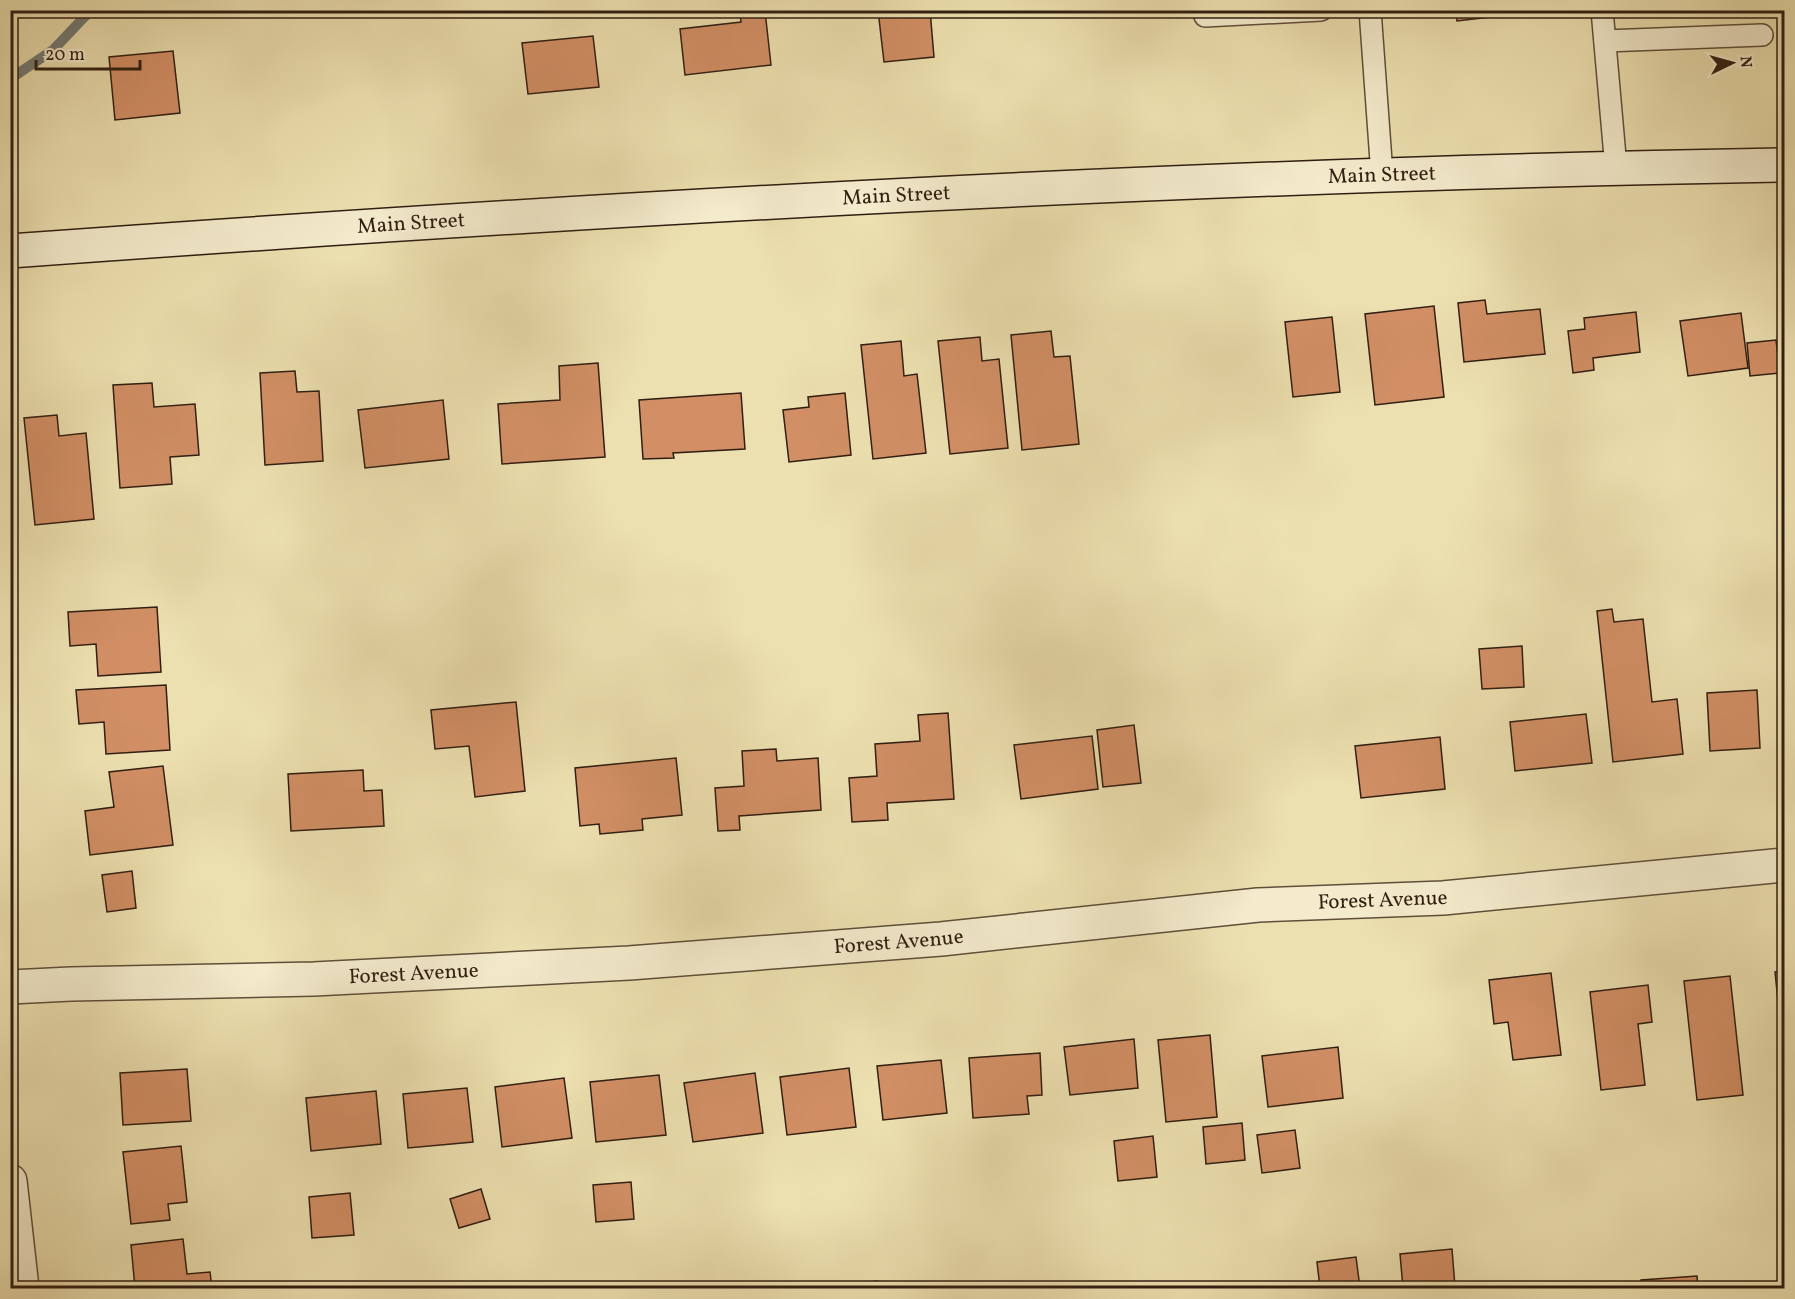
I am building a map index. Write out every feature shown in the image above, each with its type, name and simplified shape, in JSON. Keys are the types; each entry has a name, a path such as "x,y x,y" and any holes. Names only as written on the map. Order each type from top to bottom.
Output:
{"street":[{"name":"Main Street","path":"10,251 566,212 1004,189 1382,175 1785,165"},
{"name":"Forest Avenue","path":"10,987 314,979 629,963 941,939 1258,905 1443,898 1785,865"},
{"path":"10,1181 22,1288"}],"lane":[{"path":"1205,16 1322,10"},
{"path":"1370,10 1382,175"},
{"path":"1602,10 1616,168"},
{"path":"1605,41 1762,35"}],"building":[{"path":"481,10 552,10 482,16"},
{"path":"878,10 930,10 934,57 884,62"},
{"path":"1456,10 1552,10 1457,21"},
{"path":"765,11 771,65 685,75 680,29 741,22 740,14"},
{"path":"593,36 599,87 528,94 522,43"},
{"path":"173,51 180,113 115,120 109,57"},
{"path":"1485,300 1487,314 1540,309 1545,354 1464,362 1458,303"},
{"path":"1434,306 1444,397 1375,405 1365,314"},
{"path":"1636,312 1640,352 1593,358 1594,370 1573,373 1568,331 1585,329 1584,318"},
{"path":"1741,313 1748,368 1688,376 1680,321"},
{"path":"1332,317 1340,392 1293,397 1285,322"},
{"path":"1051,331 1054,357 1070,356 1079,444 1022,450 1011,335"},
{"path":"980,337 982,361 999,359 1008,448 950,454 938,341"},
{"path":"1776,340 1780,373 1750,376 1747,343"},
{"path":"901,341 904,376 917,374 926,453 873,459 861,345"},
{"path":"598,363 605,457 502,464 498,404 560,400 559,366"},
{"path":"295,371 297,392 319,391 323,461 265,465 260,373"},
{"path":"152,383 154,407 195,404 199,455 170,457 172,484 120,488 113,385"},
{"path":"741,393 745,449 673,453 674,458 643,459 639,400"},
{"path":"845,393 851,455 789,462 783,410 809,407 808,397"},
{"path":"443,400 449,459 365,468 358,410"},
{"path":"57,415 59,436 86,433 94,519 35,525 24,418"},
{"path":"157,607 161,672 98,676 96,644 70,646 68,612"},
{"path":"1612,609 1614,622 1643,619 1652,702 1677,699 1683,754 1613,762 1597,611"},
{"path":"1522,646 1524,687 1482,689 1479,649"},
{"path":"166,685 170,750 106,754 104,722 79,724 76,690"},
{"path":"1757,690 1760,748 1710,751 1707,693"},
{"path":"516,702 525,791 475,797 469,746 435,749 431,710"},
{"path":"948,713 954,799 887,803 888,820 852,822 849,778 877,776 875,744 920,741 918,715"},
{"path":"1586,714 1592,763 1515,771 1510,722"},
{"path":"1134,725 1141,783 1103,787 1097,730"},
{"path":"1092,736 1098,789 1021,799 1014,745"},
{"path":"1440,737 1445,789 1361,798 1355,746"},
{"path":"776,749 777,761 818,758 821,810 739,816 740,830 718,831 715,788 744,786 742,751"},
{"path":"676,758 682,815 642,819 643,830 600,834 599,824 580,826 575,768"},
{"path":"163,766 173,845 90,855 85,811 114,807 109,772"},
{"path":"363,770 364,791 382,790 384,826 291,831 288,774"},
{"path":"132,871 136,908 107,912 102,875"},
{"path":"1784,971 1784,1041 1782,1041 1775,972"},
{"path":"1551,973 1561,1055 1513,1060 1508,1022 1494,1024 1489,980"},
{"path":"1730,976 1743,1095 1697,1100 1684,981"},
{"path":"1648,985 1652,1022 1638,1024 1645,1085 1601,1090 1590,992"},
{"path":"1210,1035 1217,1117 1166,1122 1158,1040"},
{"path":"1134,1039 1138,1088 1070,1095 1064,1047"},
{"path":"1338,1047 1343,1098 1268,1107 1262,1056"},
{"path":"1040,1053 1042,1095 1027,1096 1029,1114 973,1118 969,1058"},
{"path":"941,1060 947,1113 883,1120 877,1066"},
{"path":"849,1068 856,1127 787,1135 780,1077"},
{"path":"187,1069 191,1121 123,1125 120,1073"},
{"path":"755,1073 763,1133 693,1142 684,1083"},
{"path":"659,1075 666,1135 596,1142 590,1082"},
{"path":"564,1078 572,1138 502,1147 495,1087"},
{"path":"467,1088 473,1142 408,1148 403,1094"},
{"path":"376,1091 381,1144 311,1151 306,1098"},
{"path":"1242,1123 1245,1160 1206,1164 1203,1127"},
{"path":"1295,1130 1300,1168 1262,1173 1257,1135"},
{"path":"1153,1136 1157,1177 1118,1181 1114,1141"},
{"path":"181,1146 187,1202 168,1204 170,1220 131,1224 123,1152"},
{"path":"631,1182 634,1219 596,1222 593,1185"},
{"path":"481,1189 490,1219 459,1228 450,1199"},
{"path":"350,1193 354,1235 312,1238 309,1197"},
{"path":"183,1239 187,1274 210,1272 212,1288 135,1288 131,1245"},
{"path":"1452,1249 1455,1287 1403,1288 1400,1254"},
{"path":"1356,1257 1360,1288 1320,1288 1317,1262"},
{"path":"1697,1276 1698,1288 1642,1288 1641,1280"},
{"path":"877,1281 878,1288 843,1288 843,1285"}],"waterway":[{"path":"10,79 53,50 91,10"}]}
